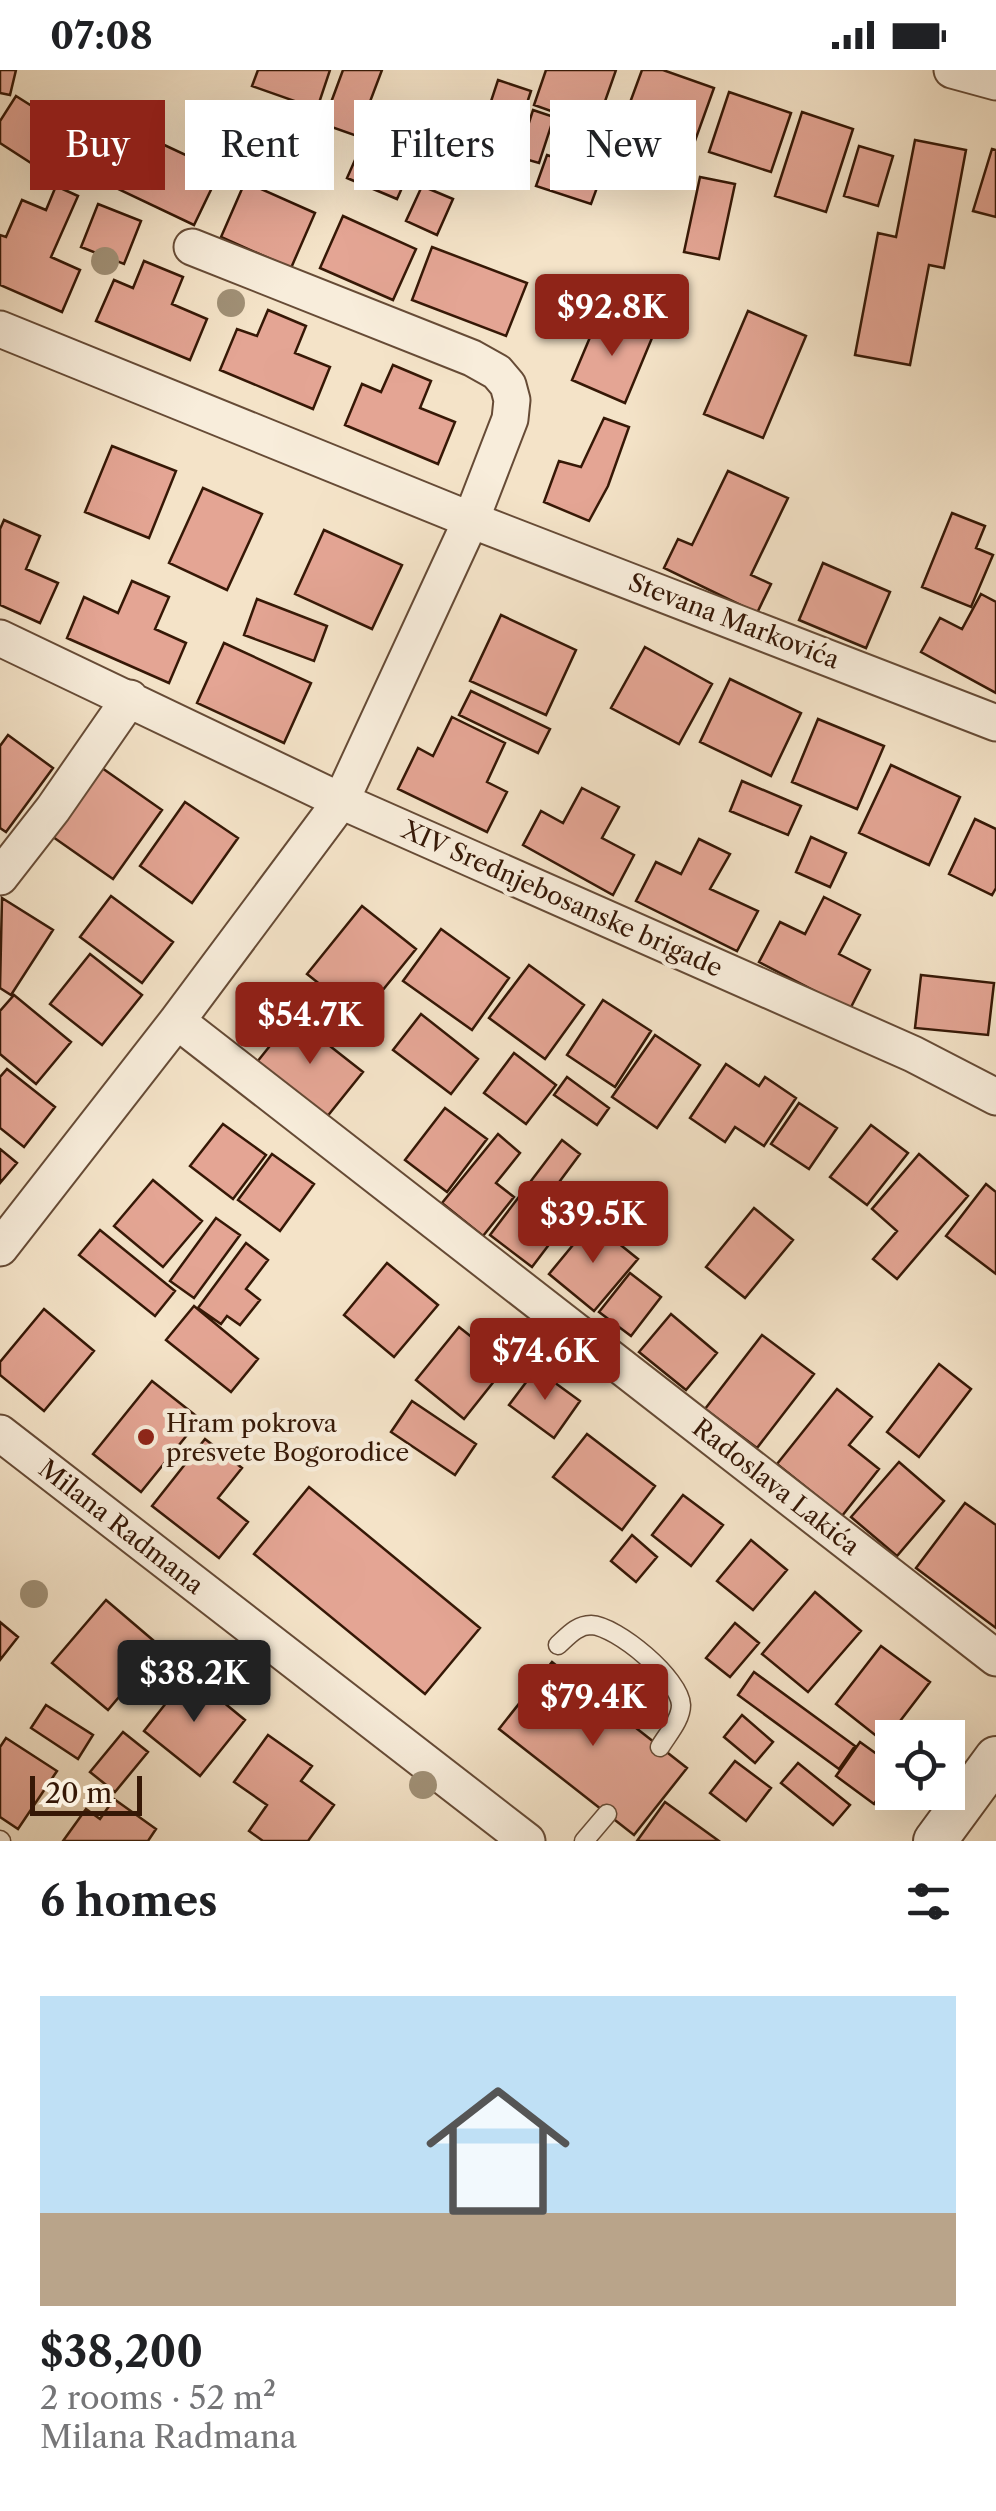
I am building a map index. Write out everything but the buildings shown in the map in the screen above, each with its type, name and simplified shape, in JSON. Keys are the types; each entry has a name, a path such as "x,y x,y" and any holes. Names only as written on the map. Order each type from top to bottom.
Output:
{"street":[{"path":"952,70 996,82"},
{"path":"0,1248 178,1021 341,800 471,520 510,419 512,400 508,385 497,372 472,358 192,247"},
{"name":"Stevana Markovića","path":"0,329 471,520 996,723"},
{"name":"XIV Srednjebosanske brigade","path":"0,638 341,800 913,1054 996,1098"},
{"path":"0,877 53,810 130,698"},
{"name":"Radoslava Lakića","path":"178,1021 996,1658"},
{"name":"Milana Radmana","path":"0,1433 527,1841"},
{"path":"935,1841 996,1758"}],"lane":[{"path":"558,1644 576,1629 592,1625 619,1636 648,1657 676,1689 681,1702 680,1713 660,1747"},
{"path":"584,1841 608,1814"}],"place":[{"name":"Hram pokrova presvete Bogorodice","path":"146,1437"}]}
